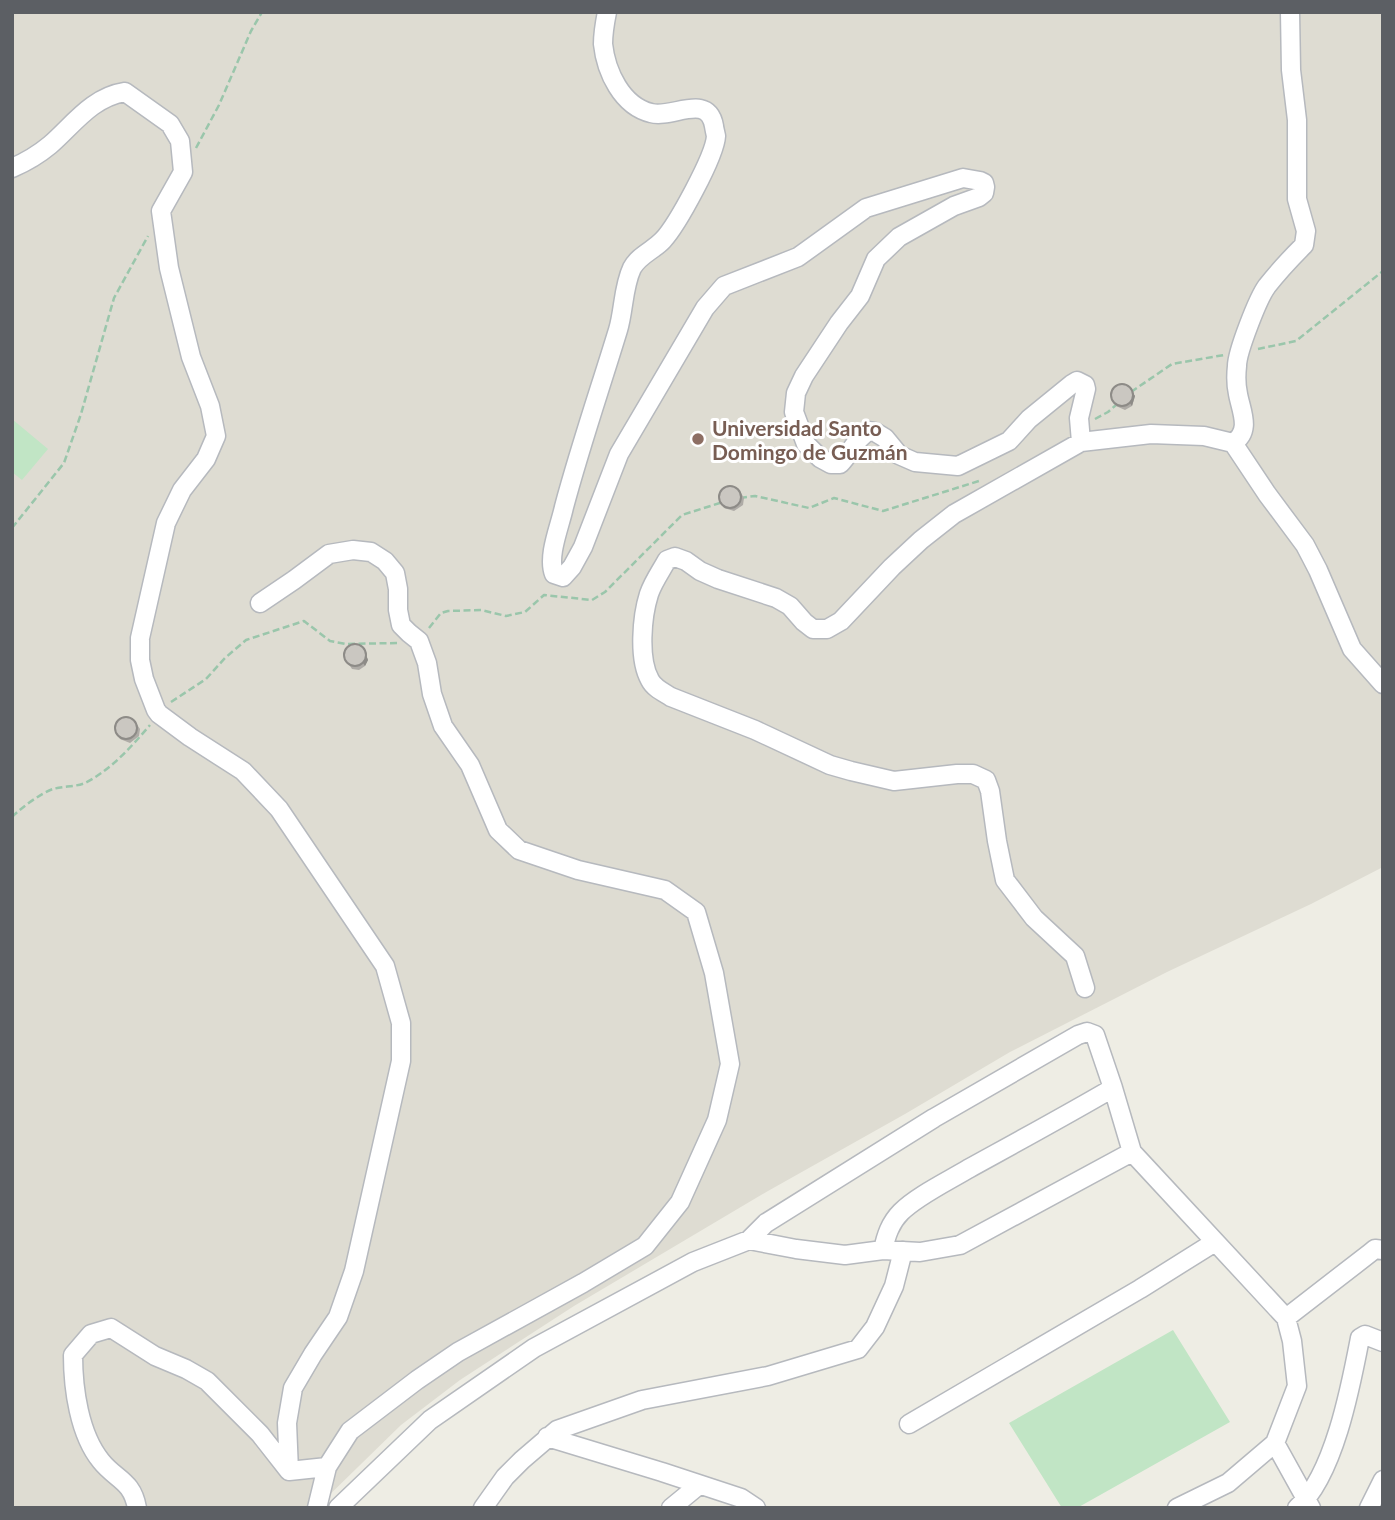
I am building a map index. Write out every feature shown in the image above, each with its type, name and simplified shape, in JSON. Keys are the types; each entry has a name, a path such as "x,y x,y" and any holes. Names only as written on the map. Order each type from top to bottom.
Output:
{"street":[{"path":"607,12 603,43 610,75 631,104 653,114 673,113 687,108 703,109 713,120 716,136 712,154 679,218 662,241 645,253 633,268 623,299 619,326 563,511 553,550 551,566 554,574 563,577 572,567 594,524 600,501 620,454 705,308 724,286 797,257 866,208 963,178 984,183 984,193 954,206 899,237 876,259 860,296 804,376 796,393 794,412 806,444 820,458 831,464 840,464 849,456 855,443 869,431 885,438 899,455 915,462 958,466 1009,441 1029,419 1077,382 1085,385 1086,389 1079,418 1080,435"},
{"path":"1233,443 1239,439 1245,422 1237,391 1239,352 1265,290 1304,245 1306,238 1297,199 1297,120 1290,12"},
{"path":"12,168 30,160 94,104 112,94 125,92 170,124 180,141 183,172 161,211 169,268 191,357 210,407 216,436 206,459 182,490 166,523 140,638 142,669 159,715 243,771 279,809 385,967 401,1023 401,1061 354,1271 338,1317 293,1388 287,1423 289,1471"},
{"path":"1084,988 1075,956 1034,918 1005,880 986,780 973,774 957,774 894,782 851,771 830,765 659,690 650,680 644,663 643,623 650,593 667,560 675,557 718,579 776,598 790,606 813,629 827,629 841,621 892,567 954,513 1080,435 1204,436 1233,443 1305,545 1352,649 1383,684"},
{"path":"260,603 329,554 353,550 372,552 385,562 395,573 401,625 419,641 443,726 470,765 498,830 519,850 578,870 665,890 696,912 715,973 730,1064 717,1120 680,1202 645,1246 458,1352 350,1431 327,1467 317,1508"},
{"path":"338,1508 430,1420 534,1349 693,1262 749,1240 766,1223 933,1118 1087,1032 1095,1035 1132,1152 1286,1318 1292,1341 1297,1386 1275,1443 1228,1483 1177,1508"},
{"path":"883,1250 891,1225 908,1206 947,1181 1113,1088"},
{"path":"749,1240 845,1255 883,1250 920,1252 960,1245 1132,1152"},
{"path":"909,1424 1215,1242"},
{"path":"1286,1318 1370,1253 1383,1250"},
{"path":"483,1508 505,1477 557,1430 642,1400 768,1376 858,1349 875,1327 894,1286 903,1251"},
{"path":"137,1508 134,1494 101,1461 85,1434 77,1402 73,1355 91,1334 111,1328 155,1356 186,1368 207,1381 260,1434 289,1471"},
{"path":"1305,1505 1329,1457 1348,1397 1360,1338 1365,1335 1383,1342"},
{"path":"547,1437 741,1498 756,1508"},
{"path":"1275,1443 1305,1505"},
{"path":"289,1471 327,1467"},
{"path":"1369,1508 1383,1480"},
{"path":"671,1508 699,1485"}],"path":[{"path":"195,149 219,105 262,12"},
{"path":"12,528 64,463 114,298 161,211"},
{"path":"1127,396 1172,364 1296,341 1383,271"},
{"path":"1080,435 1118,404"},
{"path":"741,498 755,496 809,508 834,498 883,511 980,481"},
{"path":"12,817 18,810 50,790 81,785 105,772 170,703 206,679 246,640 303,621 330,641 386,644 419,641 440,613 447,611 481,610 506,616 525,612 544,594 592,600 605,592 682,515 727,501"}],"shaded area":[{"name":"Universidad Santo Domingo de Guzmán","path":"12,12 1383,12 1383,867 1010,1052 574,1306 460,1380 401,1425 316,1508 12,1508"}],"green space":[{"path":"12,419 48,449 22,480 12,472"},
{"path":"1173,1330 1230,1422 1077,1508 1062,1508 1009,1423"}],"building":[{"path":"1122,384 1130,387 1133,395 1130,403 1122,406 1114,403 1111,395 1114,387"},
{"path":"730,486 738,489 741,497 738,505 730,508 722,505 719,497 722,489"},
{"path":"355,644 363,647 366,655 363,663 355,666 347,663 344,655 347,647"},
{"path":"126,717 134,720 137,728 134,736 126,739 118,736 115,728 118,720"}],"place":[{"name":"Universidad Santo Domingo de Guzmán","path":"698,439"}]}
